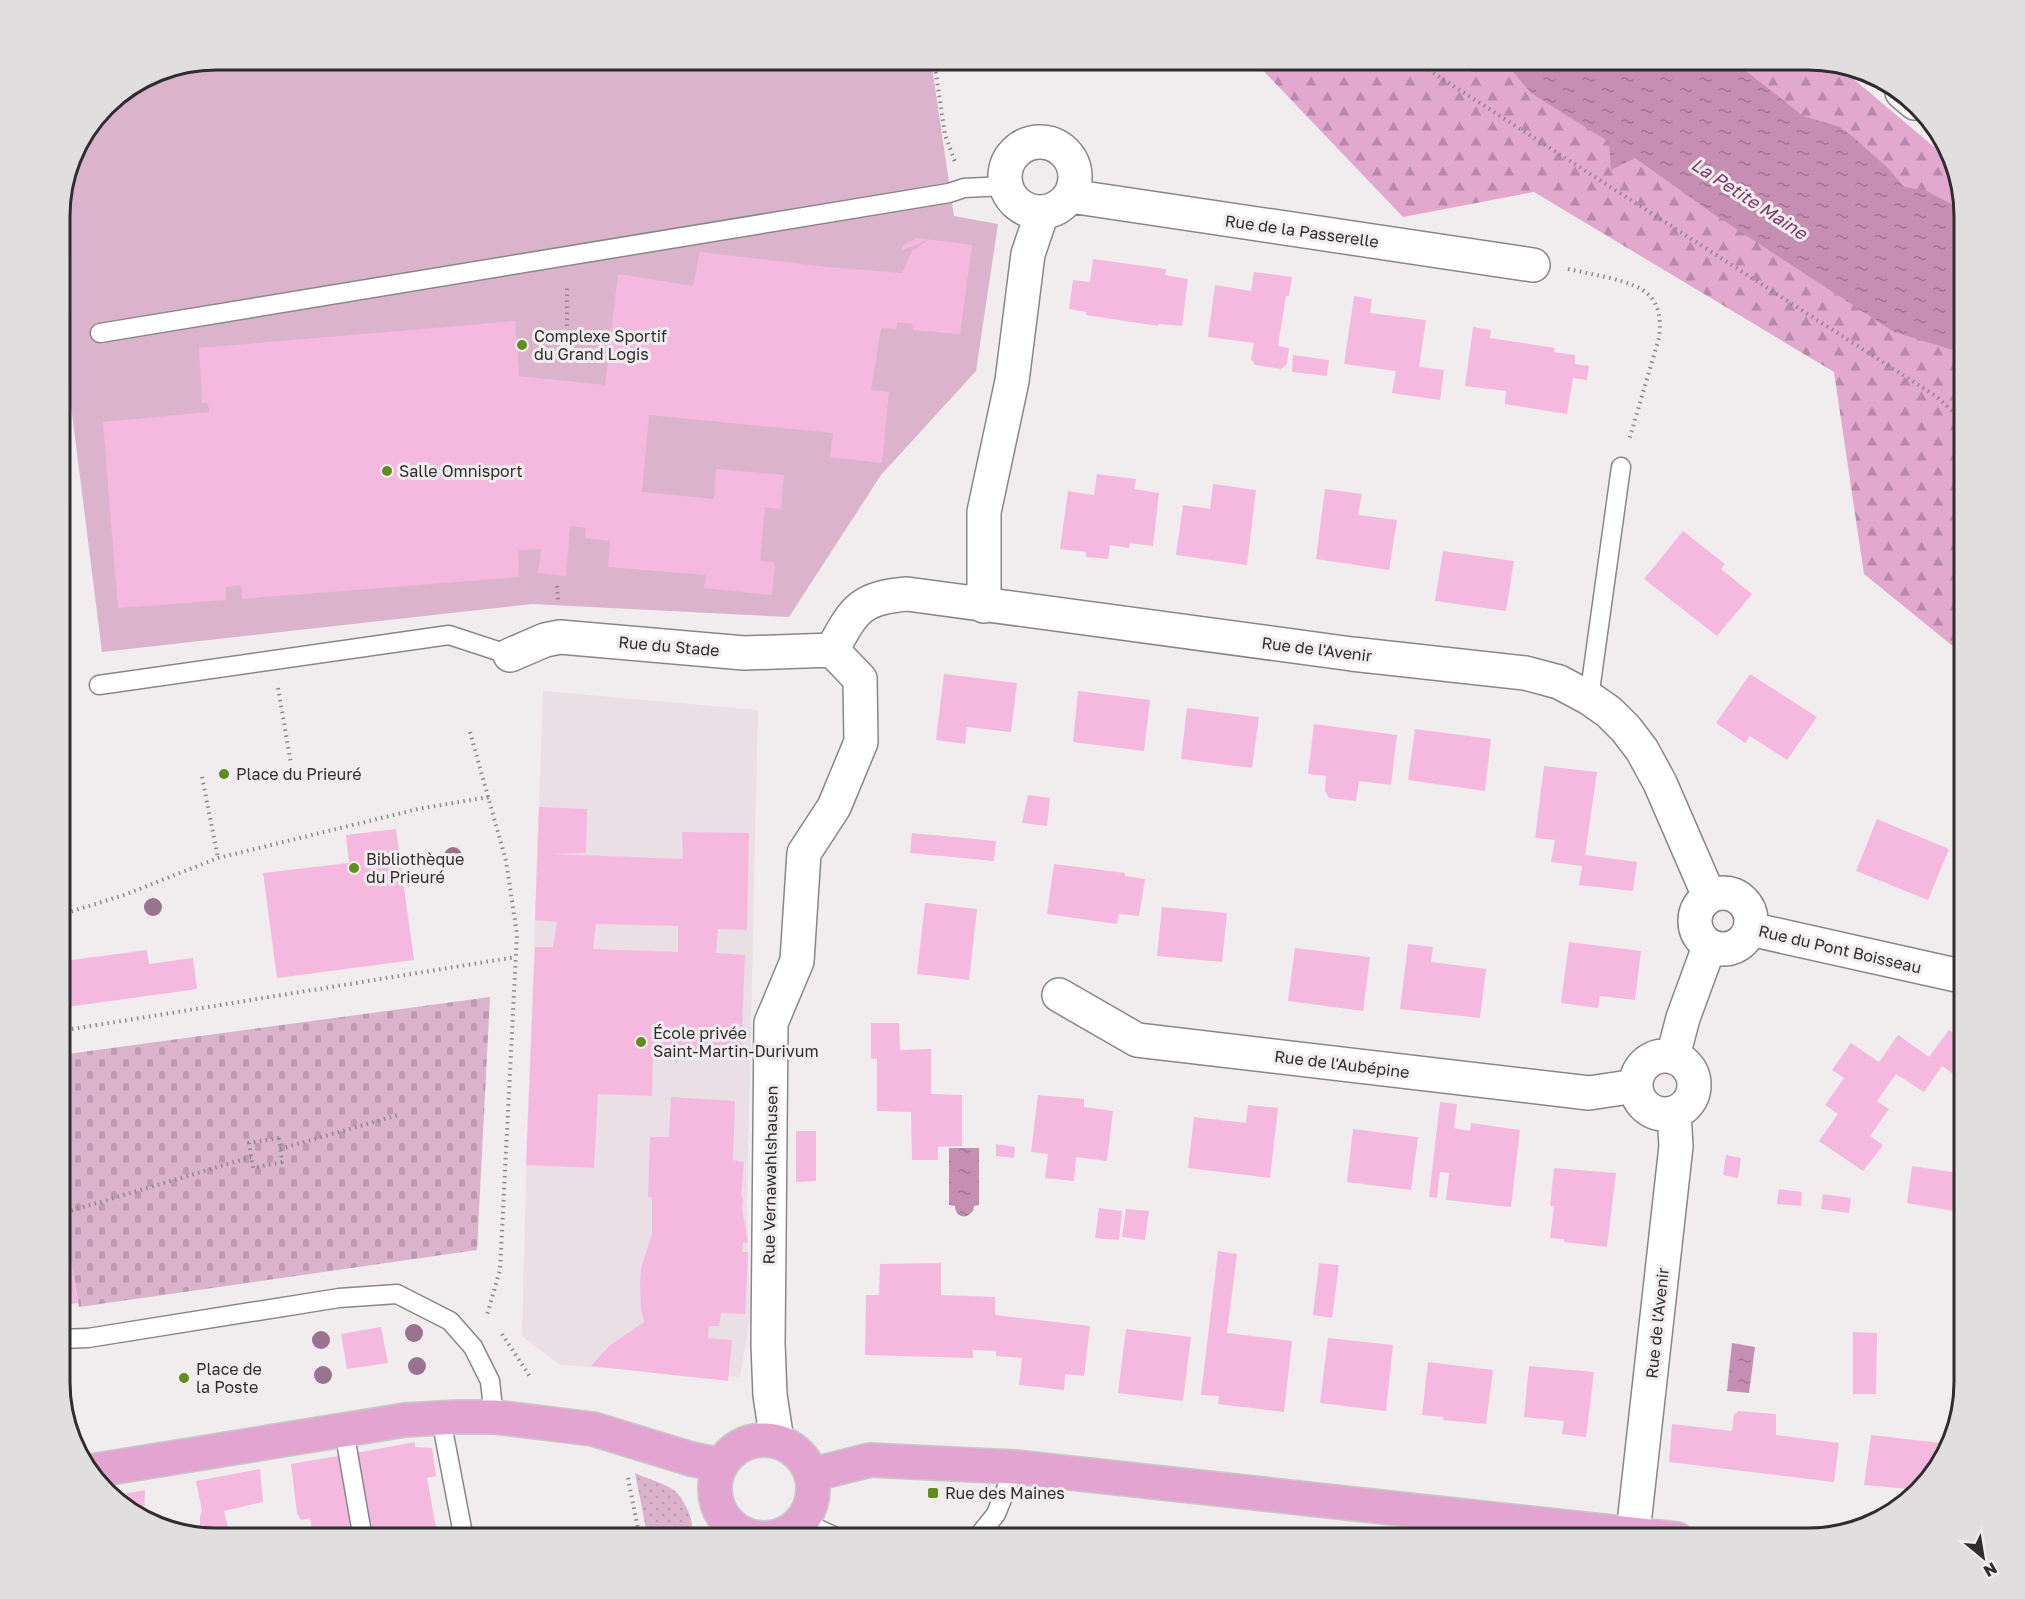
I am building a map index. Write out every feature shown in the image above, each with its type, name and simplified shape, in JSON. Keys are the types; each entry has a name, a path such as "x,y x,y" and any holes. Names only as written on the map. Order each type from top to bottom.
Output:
{"main road":[{"path":"100,1470 405,1420 458,1417 494,1418 593,1429 691,1459 721,1465"},
{"path":"721,1528 716,1480 721,1465 731,1452 745,1444 761,1440 777,1441 792,1448 804,1460 811,1474 813,1491 810,1507 793,1528"},
{"path":"811,1474 870,1460 1015,1467 1586,1528"}],"street":[{"path":"1040,142 1055,145 1067,154 1075,167 1076,182 1070,196 1058,208 1042,213 1026,210 1013,200 1006,186 1005,170 1012,156 1024,145 1040,142"},
{"name":"Rue de la Passerelle","path":"1070,196 1533,265"},
{"path":"984,606 984,512 1012,381 1028,254 1042,213"},
{"name":"Rue de l'Avenir","path":"832,651 852,614 863,605 884,596 907,594 1352,654 1525,673 1559,682 1609,712 1642,750 1660,783 1709,896"},
{"name":"Rue du Stade","path":"510,655 545,640 560,637 744,653 832,651"},
{"name":"Rue Vernawahlshausen","path":"777,1441 771,1407 768,1344 771,1023 797,961 804,853 834,807 861,742 860,679 832,651"},
{"path":"1726,893 1741,899 1750,913 1750,929 1747,937 1734,948 1709,947 1697,934 1694,926 1697,909 1709,896 1726,893"},
{"name":"Rue du Pont Boisseau","path":"1750,929 1954,975"},
{"path":"1673,1056 1683,1018 1709,947"},
{"name":"Rue de l'Aubépine","path":"1059,995 1137,1040 1589,1093 1636,1086"},
{"path":"1673,1056 1681,1059 1692,1072 1694,1088 1688,1104 1674,1113 1656,1113 1641,1103 1636,1086 1637,1077 1646,1062 1654,1057 1673,1056"},
{"name":"Rue de l'Avenir","path":"1634,1528 1676,1146 1674,1113"}],"lane":[{"path":"100,333 949,193 964,188 1006,186"},
{"path":"1589,698 1621,467"},
{"path":"99,685 449,635 510,655"},
{"path":"71,1339 88,1338 339,1298 397,1294 450,1321 473,1347 490,1381 494,1418"},
{"path":"441,1419 462,1528"},
{"path":"344,1430 361,1528"},
{"path":"985,1528 996,1514 1015,1467"},
{"path":"801,1521 816,1528"}],"path":[{"path":"935,70 945,135"},
{"path":"1429,70 1937,397 1954,413"},
{"path":"567,257 567,356"},
{"path":"1533,265 1586,272 1635,285 1649,294 1657,308 1661,324 1659,338 1621,467"},
{"path":"279,694 291,764"},
{"path":"470,732 506,861 517,934 500,1270 487,1315 493,1323"},
{"path":"202,777 218,858"},
{"path":"71,912 124,895 218,858 418,809 489,797"},
{"path":"71,1029 516,957"},
{"path":"280,1149 398,1115"},
{"path":"279,1138 282,1162 253,1168 251,1157 249,1143 279,1138"},
{"path":"71,1211 251,1157"},
{"path":"499,1330 531,1378"}],"shaded area":[{"name":"École privée Saint-Martin-Durivum","path":"543,691 758,710 747,1203 750,1317 740,1377 560,1365 522,1336"}],"green space":[{"name":"Complexe Sportif du Grand Logis","path":"216,70 932,70 954,216 998,224 976,371 881,475 789,617 532,604 102,652 71,405 71,207 75,179 90,143 107,120 135,95 169,78"},
{"path":"1263,70 1809,70 1851,77 1938,150 1947,169 1952,188 1954,207 1954,647 1864,574 1834,372 1534,192 1403,217"},
{"path":"490,997 477,1250 79,1307 71,1262 71,1054"},
{"path":"635,1473 675,1491 686,1507 692,1526 692,1528 646,1528"}],"water":[{"name":"La Petite Maine","path":"1466,70 1745,70 1803,116 1840,127 1889,169 1904,187 1927,191 1954,206 1954,351 1894,332 1715,215 1635,158 1611,170 1609,142 1531,93 1513,72"},
{"path":"949,1148 979,1148 979,1205 974,1206 973,1211 967,1216 960,1216 955,1206 949,1205"},
{"path":"1732,1343 1755,1347 1749,1393 1727,1391"}],"building":[{"path":"917,238 972,245 960,334 913,330 912,324 897,322 896,329 881,328 871,390 889,392 882,463 830,457 833,433 649,415 642,492 714,499 716,469 784,475 781,509 765,507 760,561 775,562 772,595 704,588 706,575 608,567 610,541 585,538 586,528 570,526 566,576 538,573 541,549 518,550 519,577 242,599 241,585 226,587 226,600 118,608 103,422 209,412 208,403 202,403 199,348 515,321 519,376 605,385 618,274 693,286 700,252 902,273 912,251 928,240 900,251 904,245"},
{"path":"1093,259 1166,269 1165,275 1188,279 1182,326 1158,324 1158,326 1086,315 1086,312 1069,309 1073,280 1090,282"},
{"path":"1254,272 1292,277 1289,296 1286,296 1278,346 1289,348 1287,364 1281,369 1255,365 1251,359 1254,343 1208,337 1215,285 1251,291"},
{"path":"1354,296 1372,299 1370,313 1426,320 1419,367 1444,370 1440,400 1392,393 1396,371 1344,364"},
{"path":"1473,327 1491,330 1490,338 1555,348 1554,352 1575,355 1575,364 1589,366 1587,380 1573,378 1567,414 1505,404 1506,391 1465,386"},
{"path":"1293,355 1329,360 1327,376 1292,372"},
{"path":"1097,474 1136,479 1134,489 1159,493 1153,546 1130,543 1129,548 1110,545 1108,559 1086,557 1086,552 1060,549 1068,491 1094,495"},
{"path":"1213,484 1256,490 1247,565 1176,555 1183,505 1210,509"},
{"path":"1325,489 1362,494 1358,515 1397,520 1389,570 1316,559"},
{"path":"1683,531 1725,564 1721,569 1752,594 1717,636 1644,579"},
{"path":"1443,551 1514,561 1506,611 1435,601"},
{"path":"944,674 1017,683 1011,732 967,727 965,744 936,740"},
{"path":"1750,674 1817,717 1787,760 1750,736 1745,743 1716,723"},
{"path":"1078,691 1150,700 1144,751 1073,742"},
{"path":"1187,708 1259,717 1252,768 1181,759"},
{"path":"1314,724 1397,735 1391,785 1359,781 1356,801 1329,798 1325,791 1326,776 1308,774"},
{"path":"1415,729 1491,739 1485,791 1408,780"},
{"path":"1544,766 1597,772 1585,855 1637,862 1633,891 1579,885 1582,866 1551,862 1555,840 1535,838"},
{"path":"1028,795 1050,798 1047,826 1022,823"},
{"path":"539,807 587,809 586,853 553,854 683,859 682,832 749,833 747,930 718,929 716,953 745,955 741,1052 653,1050 652,1096 598,1094 594,1168 526,1165 535,947 553,947 557,922 535,920","holes":["596,924 678,926 678,952 593,949"]},
{"path":"1877,819 1949,849 1928,900 1856,871"},
{"path":"396,829 414,960 277,978 263,873 349,863 346,835"},
{"path":"912,833 996,841 994,861 910,853"},
{"path":"1054,864 1125,873 1125,876 1145,879 1139,916 1119,914 1117,924 1047,914"},
{"path":"925,903 977,909 969,980 917,974"},
{"path":"1162,907 1227,913 1222,962 1157,956"},
{"path":"1569,942 1641,951 1635,1000 1600,996 1598,1008 1561,1003"},
{"path":"1408,944 1433,947 1431,962 1486,969 1480,1018 1400,1009"},
{"path":"1295,948 1370,957 1363,1011 1288,1001"},
{"path":"147,950 149,964 193,958 197,989 71,1006 71,960"},
{"path":"871,1023 899,1023 900,1050 931,1049 931,1094 962,1095 962,1146 938,1147 938,1160 912,1160 911,1112 877,1111 877,1059 871,1058"},
{"path":"1949,1030 1954,1033 1954,1074 1942,1066 1924,1092 1896,1074 1877,1101 1889,1109 1870,1136 1883,1145 1863,1171 1819,1141 1838,1114 1825,1105 1844,1078 1832,1070 1851,1043 1879,1062 1898,1035 1929,1057"},
{"path":"1038,1095 1084,1099 1084,1107 1113,1111 1107,1161 1076,1157 1074,1181 1045,1178 1048,1154 1031,1152"},
{"path":"671,1097 735,1101 733,1160 744,1162 741,1197 743,1198 742,1208 748,1243 743,1242 742,1252 748,1252 745,1314 721,1313 719,1326 709,1326 708,1338 732,1340 728,1381 591,1366 609,1346 644,1322 640,1283 641,1268 652,1234 652,1198 648,1197 650,1137 669,1137"},
{"path":"1440,1102 1457,1104 1454,1128 1470,1131 1471,1123 1520,1130 1511,1207 1446,1200 1449,1173 1440,1172 1437,1198 1429,1197"},
{"path":"1248,1105 1278,1108 1270,1178 1188,1168 1194,1117 1246,1123"},
{"path":"1353,1129 1418,1137 1411,1190 1347,1182"},
{"path":"796,1131 816,1131 816,1181 796,1182"},
{"path":"996,1144 1015,1147 1014,1158 996,1156"},
{"path":"1726,1155 1741,1158 1738,1178 1723,1175"},
{"path":"1912,1166 1954,1172 1954,1211 1907,1203"},
{"path":"1554,1168 1616,1173 1607,1247 1550,1238 1554,1206 1550,1206"},
{"path":"1779,1189 1802,1192 1801,1206 1777,1204"},
{"path":"1823,1194 1851,1198 1849,1213 1821,1209"},
{"path":"1099,1208 1122,1211 1119,1240 1095,1238"},
{"path":"1126,1209 1149,1211 1145,1240 1122,1237"},
{"path":"1218,1251 1237,1254 1227,1333 1292,1341 1284,1412 1218,1404 1219,1396 1201,1395"},
{"path":"71,1263 78,1303 71,1304"},
{"path":"941,1263 941,1295 995,1297 995,1315 1090,1326 1084,1376 1065,1374 1064,1390 1019,1385 1022,1358 996,1356 996,1351 973,1350 973,1358 865,1355 866,1295 879,1295 880,1264"},
{"path":"1319,1263 1339,1265 1332,1318 1313,1315"},
{"path":"381,1327 388,1363 347,1369 341,1334"},
{"path":"1126,1329 1191,1337 1183,1401 1118,1393"},
{"path":"1853,1332 1877,1333 1876,1394 1853,1394"},
{"path":"1328,1338 1393,1345 1386,1411 1320,1403"},
{"path":"1428,1362 1493,1370 1486,1424 1443,1420 1443,1417 1422,1415"},
{"path":"1529,1366 1594,1372 1586,1437 1562,1434 1564,1421 1524,1417"},
{"path":"1739,1411 1776,1414 1776,1435 1839,1443 1834,1482 1669,1462 1672,1424 1732,1431 1734,1414"},
{"path":"1871,1435 1941,1443 1935,1456 1908,1489 1864,1485"},
{"path":"415,1442 415,1447 432,1448 436,1476 427,1478 436,1528 369,1528 356,1453"},
{"path":"338,1456 353,1528 312,1528 310,1518 301,1520 297,1513 291,1464"},
{"path":"260,1469 263,1502 224,1511 228,1528 200,1527 202,1511 196,1481"},
{"path":"145,1490 144,1510 143,1509 122,1494"}],"place":[{"name":"Complexe Sportif du Grand Logis","path":"522,345"},
{"name":"Salle Omnisport","path":"387,471"},
{"name":"Place du Prieuré","path":"224,774"},
{"name":"Bibliothèque du Prieuré","path":"354,868"},
{"name":"École privée Saint-Martin-Durivum","path":"641,1042"},
{"name":"Place de la Poste","path":"184,1378"},
{"name":"Rue des Maines","path":"933,1493"}]}
